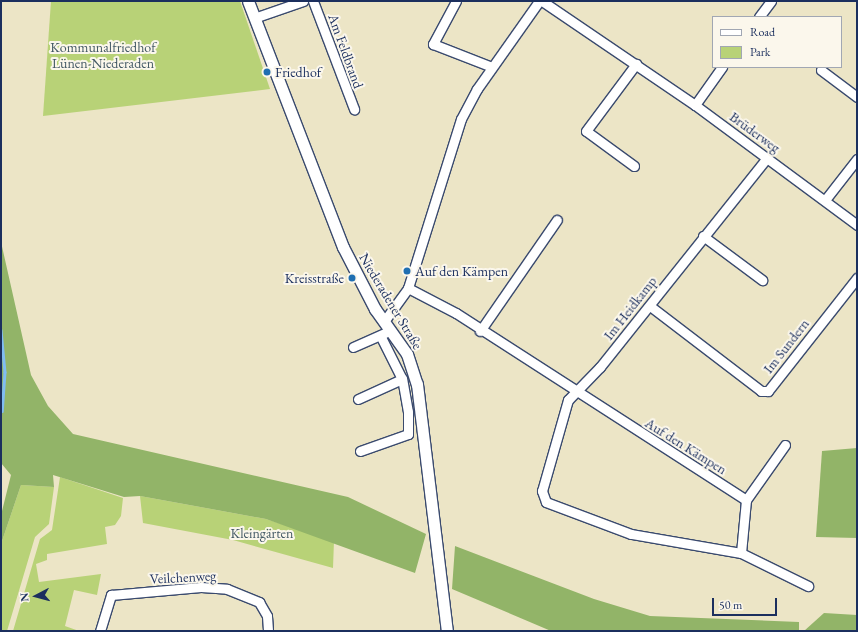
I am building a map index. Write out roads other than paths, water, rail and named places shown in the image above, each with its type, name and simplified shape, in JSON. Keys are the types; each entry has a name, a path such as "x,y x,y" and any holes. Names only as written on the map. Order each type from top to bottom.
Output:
{"street":[{"name":"Niederadener Straße","path":"248,1 343,247 356,276 406,354 417,384 447,631"},
{"path":"254,18 303,1"},
{"name":"Am Feldbrand","path":"313,1 354,109"},
{"path":"456,1 433,44 492,67"},
{"path":"353,346 381,337 408,288 461,118 492,67 541,1"},
{"name":"Brüderweg","path":"541,1 695,105 857,225"},
{"path":"760,16 771,1"},
{"path":"634,166 586,132 636,64"},
{"path":"695,105 721,68"},
{"path":"821,70 857,97"},
{"name":"Im Heidkamp","path":"741,553 631,534 546,502 542,491 568,400 574,392 600,367 650,306 703,236 768,158"},
{"path":"825,200 857,159"},
{"path":"480,331 557,220"},
{"path":"703,236 762,280"},
{"name":"Im Sundern","path":"650,306 760,391 768,391 857,278"},
{"name":"Auf den Kämpen","path":"408,288 456,313 480,331 574,392 746,500"},
{"path":"360,451 408,434 408,412 402,379 381,337"},
{"path":"358,399 402,379"},
{"path":"785,445 746,500 741,553 808,586"},
{"name":"Veilchenweg","path":"100,631 111,595 201,587 228,589 259,602 267,616 268,631"}],"waterway":[{"path":"1,330 5,372 2,411"}],"place":[{"name":"Friedhof","path":"267,72"},
{"name":"Auf den Kämpen","path":"407,271"},
{"name":"Kreisstraße","path":"352,278"}],"park label":[{"name":"Kommunalfriedhof Lünen-Niederaden","path":"103,56"},
{"name":"Kleingärten","path":"262,533"}]}
